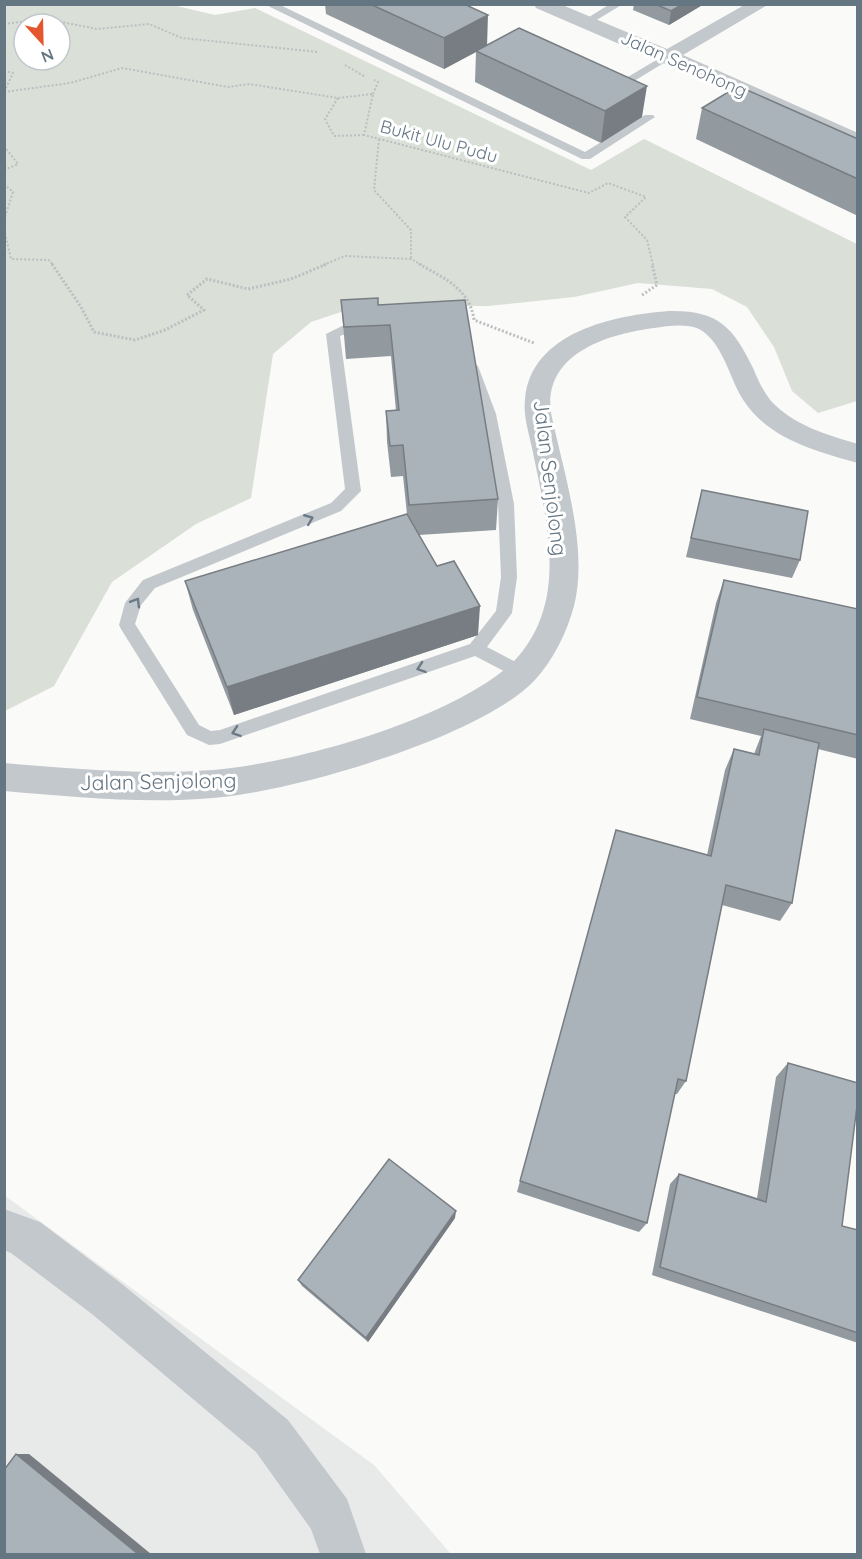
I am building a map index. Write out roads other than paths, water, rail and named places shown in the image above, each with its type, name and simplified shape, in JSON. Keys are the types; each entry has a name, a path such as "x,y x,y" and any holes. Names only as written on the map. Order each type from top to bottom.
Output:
{"street":[{"name":"Jalan Senohong","path":"543,4 668,56 760,104 858,141"},
{"path":"668,56 760,4"},
{"name":"Jalan Senjolong","path":"4,777 62,782 183,786 254,779 310,767 401,738 462,712 523,674 554,623 561,589 564,548 537,398 549,369 561,351 584,337 622,325 662,319 694,320 716,327 726,341 752,393 764,409 788,428 858,454"},
{"path":"4,1229 25,1237 108,1299 272,1436 330,1516 343,1554"}],"lane":[{"path":"269,4 586,157 649,117 640,113"},
{"path":"585,22 618,4"},
{"path":"612,100 603,96 668,56"},
{"path":"378,331 345,328 333,334 354,491 336,507 149,584 134,603 127,625 193,730 209,738 220,737 476,649 504,613 509,577 506,504 489,414 465,348"},
{"path":"476,649 523,674"}]}
